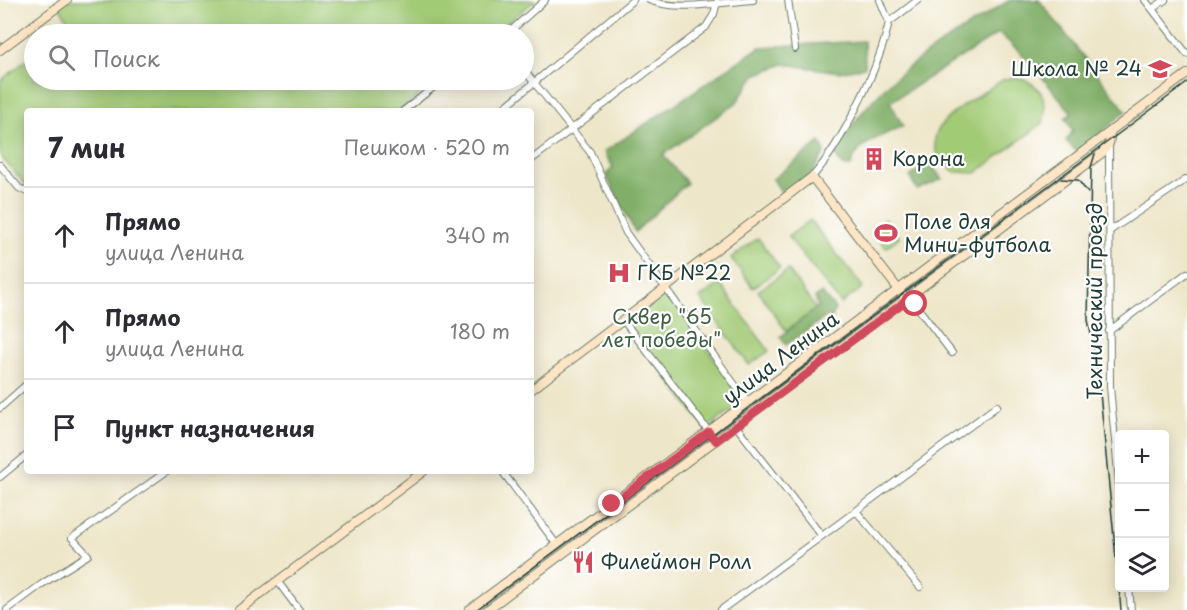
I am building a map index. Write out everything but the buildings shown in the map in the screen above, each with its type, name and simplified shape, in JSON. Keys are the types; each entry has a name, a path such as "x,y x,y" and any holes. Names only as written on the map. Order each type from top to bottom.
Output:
{"main road":[{"path":"35,24 67,0"},
{"path":"0,50 24,32"},
{"name":"улица Ленина","path":"469,610 1187,74"},
{"path":"1109,144 1111,130"},
{"name":"улица Ленина","path":"487,610 1097,158 1109,144"},
{"path":"534,388 812,177 907,300"},
{"path":"239,610 420,474"}],"street":[{"path":"518,24 544,0"},
{"path":"633,0 534,84 590,152 626,233 748,403"},
{"path":"649,0 660,5 676,6 713,1 753,0"},
{"path":"788,0 795,49"},
{"path":"880,0 889,22"},
{"path":"812,177 825,160 873,73 889,22 918,0"},
{"path":"1146,0 1187,54"},
{"path":"1152,9 1165,0"},
{"path":"534,158 706,27 714,14 713,1"},
{"path":"407,108 430,90"},
{"path":"504,108 526,90"},
{"name":"Технический проезд","path":"1109,144 1110,387 1118,484"},
{"path":"1097,158 1110,166"},
{"path":"0,165 19,188 24,190"},
{"path":"1111,230 1187,179"},
{"path":"1109,330 1187,273"},
{"path":"907,300 915,304 952,353"},
{"path":"622,320 716,441"},
{"path":"0,408 24,387"},
{"path":"721,610 997,406"},
{"path":"736,426 822,536"},
{"path":"0,477 24,457"},
{"path":"8,610 42,584 88,555 72,538 163,474"},
{"path":"504,474 557,545"},
{"path":"856,512 920,587"},
{"path":"278,582 299,610"},
{"path":"1129,592 1131,610"}],"green space":[{"path":"55,0 536,0 506,24 70,24"},
{"path":"1010,0 1039,0 1126,111 1078,153 1066,141 1073,131 1065,118 1072,113 1024,56 999,33 890,102 903,126 864,146 858,152 851,167 842,166 835,154 851,127 889,83 934,48"},
{"path":"864,41 865,67 839,72 784,64 755,75 736,103 663,155 687,183 635,232 606,175 613,167 604,152 760,47"},
{"path":"24,62 24,90 425,90 403,108 24,108 24,183 0,156 0,81"},
{"path":"1014,77 1030,82 1040,92 1045,106 1043,123 976,173 955,172 940,158 935,144 937,132 959,109 1002,80"},
{"path":"820,142 825,152 811,175 783,195 773,179"},
{"path":"929,162 942,179 917,190 910,177"},
{"name":"Поле для Мини-футбола","path":"885,219 899,237 886,248 872,229"},
{"path":"810,220 863,287 841,304 788,237"},
{"path":"758,238 780,268 753,288 731,258"},
{"path":"788,270 816,309 786,331 758,291"},
{"path":"720,284 769,351 749,365 700,298"},
{"name":"Сквер \"65 лет победы\"","path":"667,292 745,401 706,429 626,323"},
{"path":"822,293 835,309 832,318 829,315 786,345 780,337 818,307 815,297"}],"tram line":[{"path":"476,610 1187,83"},
{"path":"1095,154 1091,167 1088,320 1097,362 1121,610"},
{"path":"1061,179 1078,180 1088,193"}],"place":[{"name":"Школа № 24","path":"1160,69"},
{"name":"Корона","path":"874,159"},
{"name":"Поле для Мини-футбола","path":"886,233"},
{"name":"ГКБ №22","path":"619,273"},
{"name":"Филеймон Ролл","path":"583,562"}],"route":[{"path":"612,504 709,432 716,441 907,300 915,304"}]}
